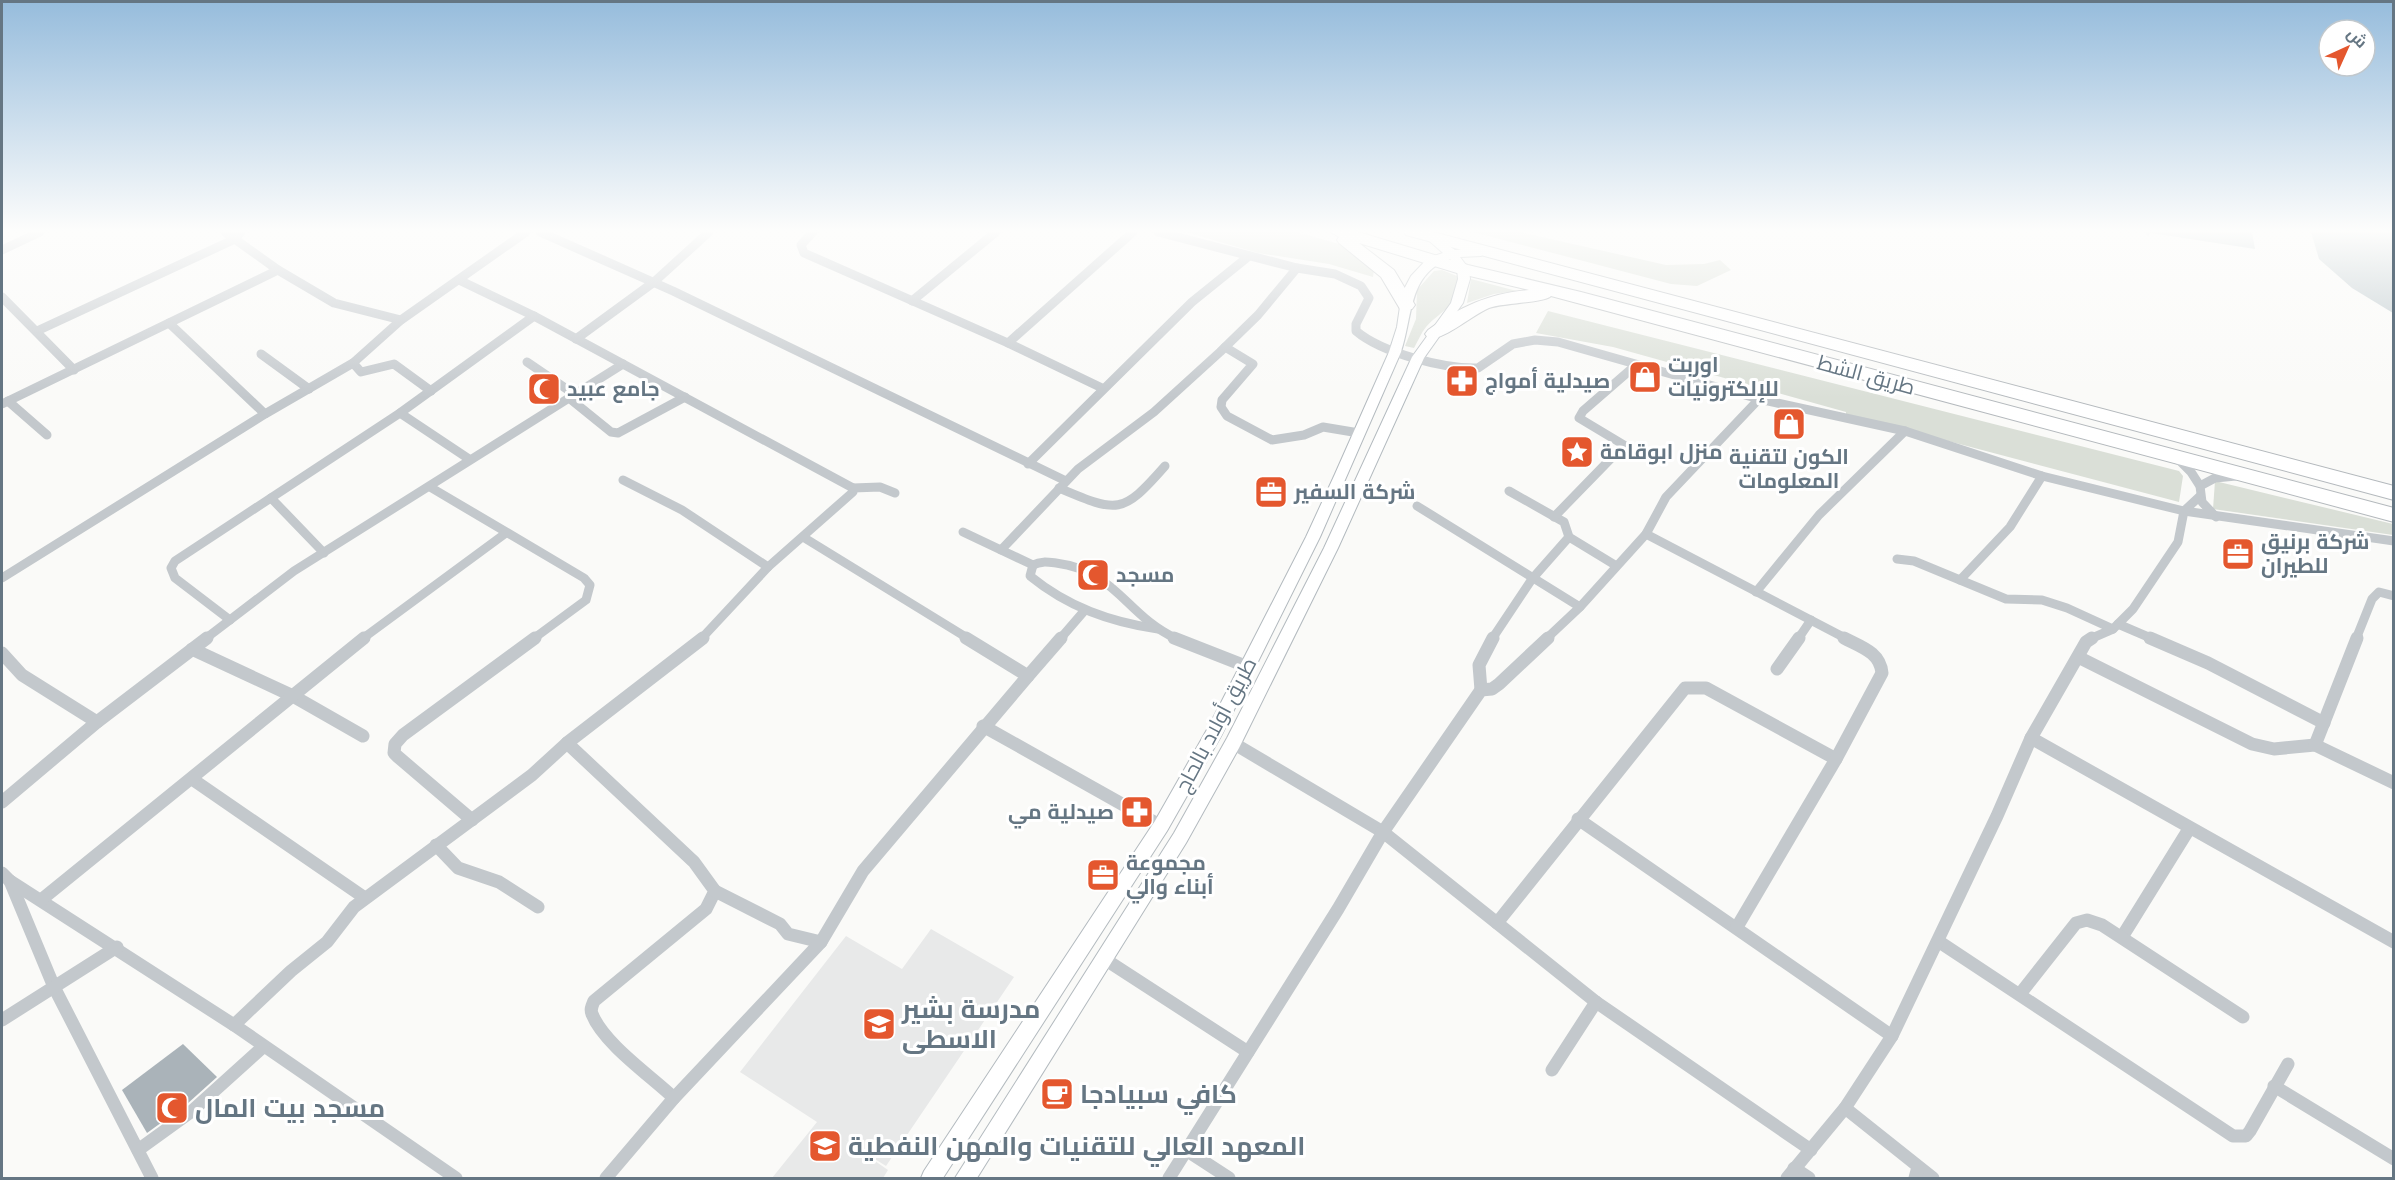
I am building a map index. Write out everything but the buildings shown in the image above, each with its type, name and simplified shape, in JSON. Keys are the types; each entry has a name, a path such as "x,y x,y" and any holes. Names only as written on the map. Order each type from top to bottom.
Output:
{"highway":[{"path":"1396,287 1406,305"},
{"name":"طريق الشط","path":"1544,287 2394,515"},
{"name":"طريق الشط","path":"1614,287 2394,493"},
{"path":"1434,334 1466,310 1491,300 1528,295 1575,296"}],"main road":[{"name":"طريق أولاد بالحاج","path":"931,1179 1161,826 1215,731 1313,537 1395,352 1404,327 1408,293 1411,287"},
{"name":"طريق أولاد بالحاج","path":"965,1179 1180,838 1233,743 1330,548 1418,357 1457,303 1462,287"}],"street":[{"path":"37,331 130,287"},
{"path":"47,435 5,402 243,287"},
{"path":"307,287 334,303 401,320"},
{"path":"2,578 265,414 353,363 401,320 449,287"},
{"path":"474,287 534,316 853,488 880,487 895,494"},
{"path":"576,339 647,287"},
{"path":"664,287 1028,464 1103,507 1118,507 1138,498 1166,466"},
{"path":"881,287 1008,343 1102,388"},
{"path":"912,301 929,287"},
{"path":"1008,343 1071,287"},
{"path":"1028,464 1102,388 1211,287"},
{"path":"1001,550 1063,485 1112,441 1154,412 1226,347 1258,315 1281,287"},
{"path":"1362,287 1367,294 1368,302 1356,324 1356,331 1366,341 1395,352 1479,368 1515,343 1543,340 1759,399 1905,431 2042,476 2184,511 2394,542"},
{"path":"3,300 74,370"},
{"path":"230,620 174,578 171,568 179,557 400,413 534,316"},
{"path":"169,323 265,414"},
{"path":"1226,347 1253,364 1222,400 1222,410 1227,416 1272,440 1304,435 1323,427 1359,433"},
{"path":"261,354 309,388"},
{"path":"527,362 571,396 611,432 618,433 685,397"},
{"path":"353,363 361,372 394,364 431,391"},
{"path":"2,802 97,722 294,571 623,364"},
{"path":"1554,517 1624,445 1579,418 1583,411 1636,365"},
{"path":"1481,690 1492,689 1499,684 1580,607 1615,565 1646,534 1666,497 1759,399"},
{"path":"400,413 469,459"},
{"path":"1756,592 1819,515 1905,431"},
{"path":"2176,457 2187,467 2216,517"},
{"path":"1960,580 2010,527 2042,476"},
{"path":"1809,1179 1791,1174 1845,1108 1892,1036 2031,738 2078,657 2091,639 2116,626 2133,609 2174,549 2178,542 2184,511 2200,492 2215,478 2251,477"},
{"path":"622,480 682,510 768,567"},
{"path":"430,487 588,581 591,590 586,600 395,744 394,753 397,756 472,820"},
{"path":"234,1024 291,971 327,942 354,907 532,775 567,743 713,628 768,567 850,496 853,488"},
{"path":"1509,491 1564,522 1569,537 1615,565"},
{"path":"271,498 324,553"},
{"path":"1417,506 1580,607"},
{"path":"963,532 1033,565"},
{"path":"41,900 377,627 411,605 506,533"},
{"path":"1646,534 1873,653 1881,663 1882,673 1836,759 1737,927"},
{"path":"803,537 1028,676"},
{"path":"1169,1179 1383,832 1481,690 1479,665 1482,655 1532,579 1569,537"},
{"path":"1897,559 1914,561 2006,599 2042,600 2116,626 2208,663 2324,723"},
{"path":"1158,629 1096,573 1068,564 1038,561 1033,565 1030,576 1044,588 1085,610 1121,622 1158,629 1248,667"},
{"path":"2315,745 2372,599 2379,592 2394,596"},
{"path":"606,1179 674,1098 821,942 863,871 983,726 1017,692 1085,610"},
{"path":"1777,669 1812,620"},
{"path":"192,649 293,696 363,736"},
{"path":"2,653 22,675 97,722"},
{"path":"2078,657 2252,744 2274,749 2315,745 2394,783"},
{"path":"1497,923 1678,694 1694,686 1719,695 1836,759"},
{"path":"983,726 1161,826"},
{"path":"2031,738 2189,829 2394,942"},
{"path":"567,743 694,862 715,891 780,924 788,934 821,942"},
{"path":"1233,743 1383,832 1596,1002 1811,1150"},
{"path":"192,779 365,898"},
{"path":"1578,819 1892,1036"},
{"path":"2122,937 2189,829"},
{"path":"436,845 458,868 499,882 538,906"},
{"path":"6,877 234,1024 263,1047 456,1179"},
{"path":"6,877 54,987 138,1150 150,1178"},
{"path":"674,1098 604,1031 591,1013 591,1008 594,1001 706,909 715,891"},
{"path":"2020,994 2076,923 2087,920 2122,937 2243,1017"},
{"path":"1938,941 2233,1136 2246,1136 2288,1064"},
{"path":"2,1020 117,947"},
{"path":"1103,958 1248,1052"},
{"path":"1552,1070 1596,1002"},
{"path":"138,1150 192,1111 263,1047"},
{"path":"2274,1086 2394,1159"},
{"path":"1845,1108 1917,1173 1933,1179"},
{"path":"1186,1150 1229,1179"}],"shaded area":[{"path":"1420,287 1457,287 1453,301 1426,327 1414,348 1405,346 1416,319 1417,290"},
{"path":"1470,287 1502,287 1517,291 1494,294 1467,303"},
{"path":"2393,287 2393,313 2352,288"},
{"path":"1548,311 2179,471 2183,476 2179,502 1846,414 1846,412 1613,347 1536,333"},
{"path":"2215,481 2393,524 2393,535 2213,509"},
{"name":"مدرسة بشير الاسطى","path":"931,929 1014,977 886,1166 843,1139 888,1170 883,1178 772,1178 817,1122 740,1072 846,936 902,969"}],"place":[{"name":"اوربت للإلكترونيات","path":"1645,377"},
{"name":"صيدلية أمواج","path":"1462,381"},
{"name":"جامع عبيد","path":"544,389"},
{"name":"الكون لتقنية المعلومات","path":"1789,424"},
{"name":"منزل ابوقامة","path":"1577,452"},
{"name":"شركة السفير","path":"1271,492"},
{"name":"شركة برنيق للطيران","path":"2238,554"},
{"name":"مسجد","path":"1093,575"},
{"name":"صيدلية مي","path":"1137,812"},
{"name":"مجموعة أبناء والي","path":"1103,875"},
{"name":"مدرسة بشير الاسطى","path":"879,1024"},
{"name":"كافي سبيادجا","path":"1057,1094"},
{"name":"مسجد بيت المال","path":"172,1108"},
{"name":"المعهد العالي للتقنيات والمهن النفطية","path":"825,1146"}]}
